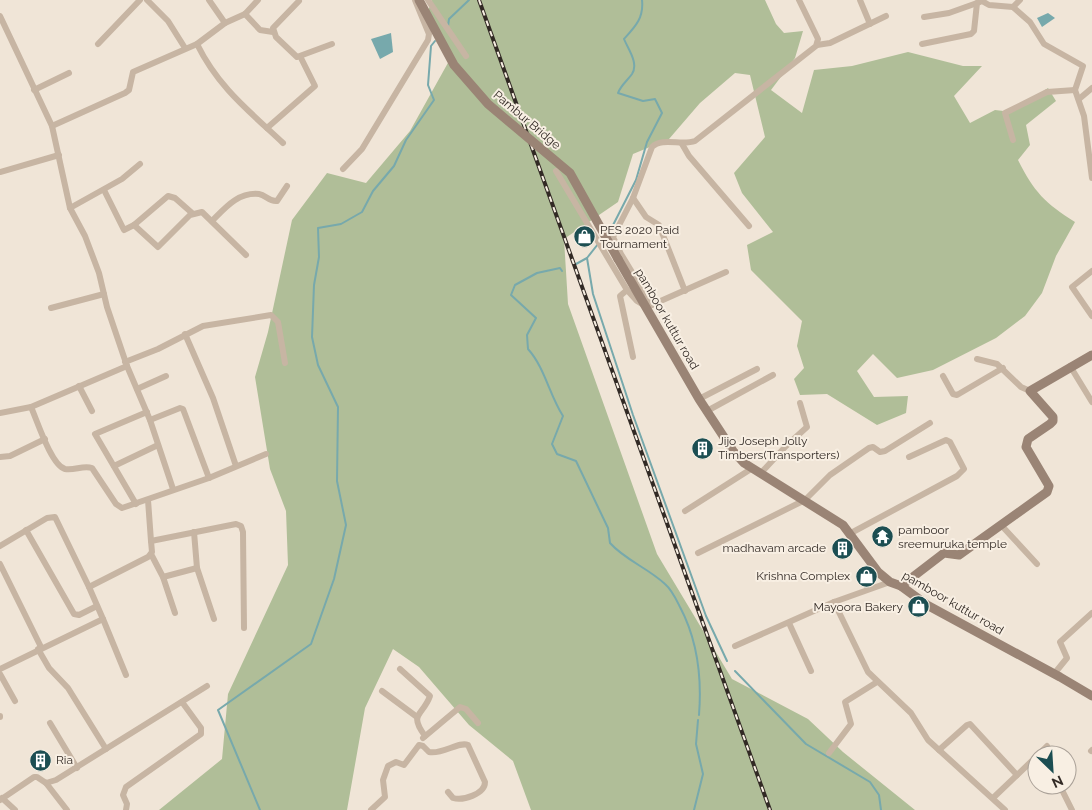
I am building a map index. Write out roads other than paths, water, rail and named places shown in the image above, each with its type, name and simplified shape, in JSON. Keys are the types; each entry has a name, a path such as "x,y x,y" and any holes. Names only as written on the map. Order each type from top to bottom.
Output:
{"main road":[{"name":"Pambur Bridge","path":"419,0 454,65 488,104 570,174 618,259"},
{"name":"pamboor kuttur road","path":"618,259 649,306 699,399 733,451 751,468 843,525 851,533 878,572 890,582 901,586 927,605 1092,696"},
{"path":"901,586 944,553 959,555 1049,489 1046,478 1026,447 1028,439 1050,424 1053,421 1053,417 1030,391 1092,354"}],"street":[{"path":"98,44 140,0"},
{"path":"147,0 168,22 185,48"},
{"path":"209,0 225,23"},
{"path":"52,126 125,93 129,90 133,72 197,44 225,23 245,14 258,0"},
{"path":"343,169 362,150 428,40 429,34 415,0"},
{"path":"428,0 466,56"},
{"path":"799,0 818,39 818,45"},
{"path":"860,0 870,24"},
{"path":"1013,7 1020,0"},
{"path":"273,32 275,24 300,1"},
{"path":"922,44 971,34 974,31 979,1"},
{"path":"924,17 949,14 979,1 989,5 1013,7 1030,22 1044,44 1081,64 1083,70 1075,90 1084,116 1092,178"},
{"path":"245,14 260,30 273,32 292,53 301,58 315,86 267,128"},
{"path":"0,16 52,126 70,208 85,236 99,273 126,364 147,412 173,489"},
{"path":"649,306 613,237 633,198 653,146 664,142 682,144 695,141 818,45 830,43 886,16"},
{"path":"197,44 209,69 230,94 283,143"},
{"path":"301,58 332,44"},
{"path":"34,90 69,73"},
{"path":"1079,99 1092,88"},
{"path":"1013,140 1005,113 1047,92 1075,90"},
{"path":"682,144 689,156 750,226"},
{"path":"0,172 60,156"},
{"path":"70,208 104,190 140,164"},
{"path":"556,171 604,248 627,290 637,301 649,306 726,272"},
{"path":"212,221 238,198 259,194 274,202 279,199 287,186"},
{"path":"104,190 122,228 126,230 168,196 175,198 192,213"},
{"path":"633,198 646,217 659,224 685,290"},
{"path":"134,225 158,247 192,213 202,212 246,255"},
{"path":"1092,271 1072,287 1092,316"},
{"path":"627,290 620,296 630,334 633,357"},
{"path":"51,308 104,294"},
{"path":"0,413 31,407 158,349 203,326 271,315 278,322 285,364"},
{"path":"185,334 213,398 236,466"},
{"path":"977,359 1003,368 1021,387 1030,391"},
{"path":"1070,366 1092,402"},
{"path":"943,376 953,394 957,395 1003,368"},
{"path":"699,399 757,369"},
{"path":"707,411 773,375"},
{"path":"137,389 166,376"},
{"path":"79,386 92,411"},
{"path":"760,474 807,427 800,403"},
{"path":"31,407 44,440 60,466 67,469 92,468 118,507 126,508 173,489 209,478 266,454"},
{"path":"150,420 180,408 183,409 209,478"},
{"path":"136,504 96,433 147,412"},
{"path":"698,553 804,500 830,475 869,448 873,447 880,452 885,451 930,423"},
{"path":"0,457 10,456 44,440"},
{"path":"851,533 956,476 964,469 950,442 946,440 909,458"},
{"path":"114,466 158,445"},
{"path":"685,511 751,468"},
{"path":"148,500 151,554 163,577 175,614"},
{"path":"0,546 47,518 55,517 89,587 126,674"},
{"path":"151,540 236,524 242,528 245,554 244,628"},
{"path":"1001,525 1037,564"},
{"path":"26,530 74,614 79,615 97,606"},
{"path":"194,532 197,568 214,619"},
{"path":"89,587 151,554"},
{"path":"0,564 49,668 68,688 106,749"},
{"path":"163,577 197,568"},
{"path":"735,646 834,602 890,582"},
{"path":"834,602 857,652 877,682 911,713 928,740 1005,810"},
{"path":"1054,674 1067,658 1060,642 1092,613"},
{"path":"0,669 103,619"},
{"path":"789,623 812,671"},
{"path":"400,669 430,696 417,717 418,726 425,736"},
{"path":"0,674 15,701"},
{"path":"829,753 851,724 845,702 877,682"},
{"path":"46,783 56,780 77,768 208,686"},
{"path":"382,691 417,717"},
{"path":"126,810 127,804 123,795 126,787 201,734 201,728 182,702"},
{"path":"371,810 385,797 383,780 388,766 396,762 404,765 425,736 460,707 466,709 478,723"},
{"path":"50,723 77,768"},
{"path":"938,750 969,724 1017,775"},
{"path":"419,745 429,752 436,753 462,744 468,745 485,782 485,786 481,792 457,799 453,798 448,792"},
{"path":"993,798 1027,766"},
{"path":"15,810 1,799 34,777 46,783 67,810"},
{"path":"1064,795 1072,810"}],"water":[{"path":"1048,13 1055,18 1042,27 1037,18"},
{"path":"391,33 393,52 380,59 371,39"}],"waterway":[{"path":"448,26 449,19 469,0"},
{"path":"609,233 636,180 647,142 662,113 655,99 643,101 618,93 634,70 634,61 624,39 640,17 642,0"},
{"path":"260,810 218,710 311,644 334,579 346,525 337,481 338,407 318,365 312,337 314,285 319,257 318,228 341,224 362,212 373,191 394,166 406,140 434,100 428,85 431,46 435,41"},
{"path":"576,264 587,258 598,244"},
{"path":"587,258 593,294 633,415 706,616 727,661"},
{"path":"562,271 560,268 537,273 515,285 511,295 536,318 527,335 528,349 539,364 563,416 552,444 557,454 576,461 608,528 610,543 658,578 672,592 686,620 695,646 700,687 699,715"},
{"path":"735,671 806,744 870,782 879,795 881,810"},
{"path":"694,810 703,774 696,744 698,720"}],"railway":[{"path":"479,0 770,810"}],"place":[{"name":"PES 2020 Paid Tournament","path":"584,237"},
{"name":"Jijo Joseph Jolly Timbers(Transporters)","path":"702,448"},
{"name":"pamboor sreemuruka temple","path":"882,537"},
{"name":"madhavam arcade","path":"842,548"},
{"name":"Krishna Complex","path":"866,576"},
{"name":"Mayoora Bakery","path":"919,607"},
{"name":"Ria","path":"40,760"}]}
